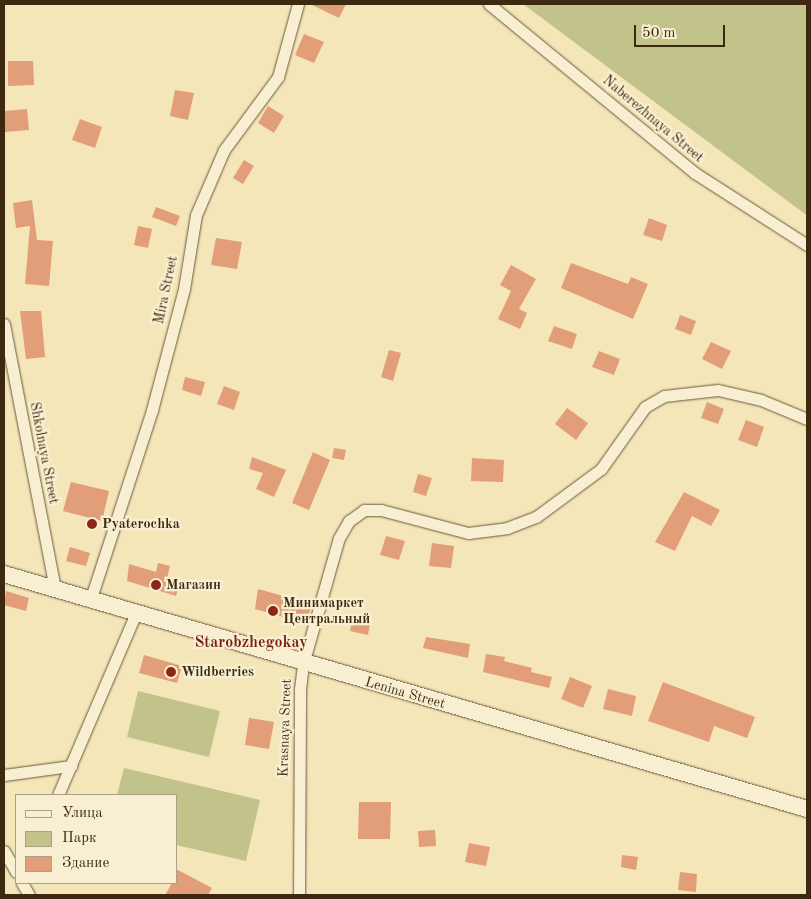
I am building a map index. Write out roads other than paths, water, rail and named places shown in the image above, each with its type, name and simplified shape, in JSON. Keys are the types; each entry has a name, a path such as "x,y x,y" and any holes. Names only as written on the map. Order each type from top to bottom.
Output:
{"street":[{"name":"Mira Street","path":"91,598 152,410 184,290 196,215 224,150 278,78 298,4"},
{"name":"Naberezhnaya Street","path":"489,4 695,173 807,245"},
{"name":"Shkolnaya Street","path":"4,324 55,588"},
{"name":"Krasnaya Street","path":"299,895 298,773 303,664 339,538 349,521 364,510 381,510 468,534 506,528 536,517 601,469 645,407 664,396 718,390 762,400 807,419"},
{"name":"Lenina Street","path":"4,574 137,611 303,664 807,809"},
{"path":"58,794 137,611"},
{"path":"4,775 71,766"},
{"path":"4,851 15,870"}],"place":[{"name":"Pyaterochka","path":"92,524"},
{"name":"Магазин","path":"156,585"},
{"name":"Минимаркет Центральный","path":"273,611"},
{"name":"Wildberries","path":"171,672"}],"district":[{"name":"Starobzhegokay","path":"251,643"}]}
